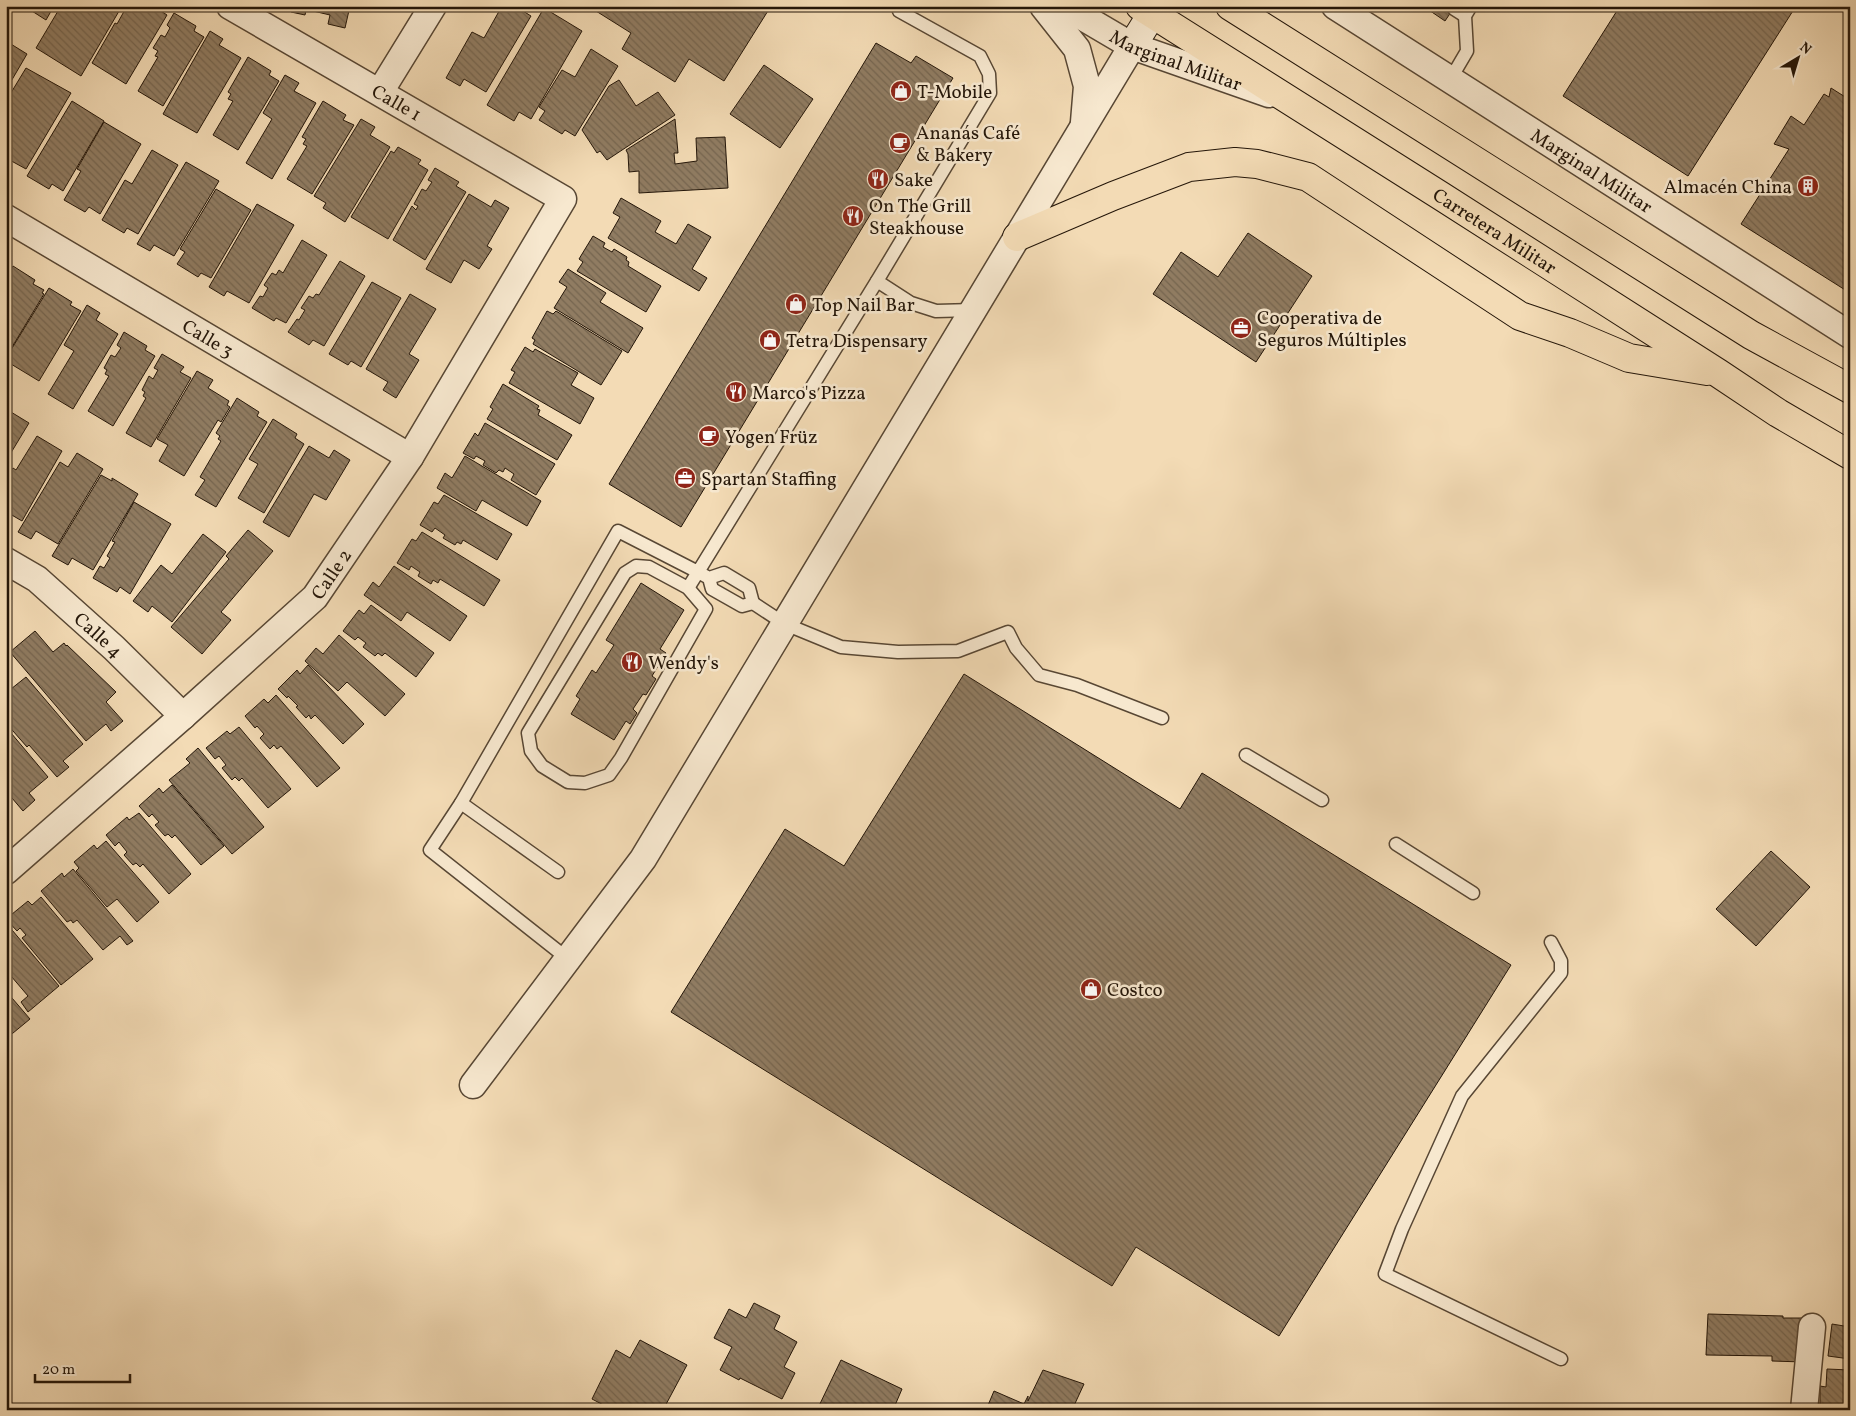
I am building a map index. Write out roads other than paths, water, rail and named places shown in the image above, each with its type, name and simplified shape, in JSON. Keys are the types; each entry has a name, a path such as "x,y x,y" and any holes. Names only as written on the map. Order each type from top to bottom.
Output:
{"main road":[{"path":"1230,6 1750,335 1850,389"},
{"name":"Carretera Militar","path":"1150,9 1778,413 1850,455"},
{"path":"1017,237 1113,196 1189,167 1235,162 1257,164 1308,177 1520,316 1629,358 1718,373"}],"street":[{"name":"Calle 1","path":"230,6 563,199"},
{"path":"380,92 433,6"},
{"path":"1043,6 1077,49 1087,86 1083,128"},
{"name":"Marginal Militar","path":"1064,6 1132,46 1294,103"},
{"name":"Marginal Militar","path":"1335,6 1362,18 1450,80 1850,335"},
{"path":"473,1085 643,859 1132,46 1150,9"},
{"name":"Calle 2","path":"6,871 316,597 410,457 563,199"},
{"name":"Calle 3","path":"6,218 410,457"},
{"name":"Calle 4","path":"6,561 37,579 114,648 183,716"},
{"path":"1804,1410 1812,1327"}],"lane":[{"path":"1450,80 1467,52 1468,11 1454,9"},
{"path":"688,588 704,575 990,93 989,74 980,56 900,11"},
{"path":"877,282 910,303 936,311 974,310"},
{"path":"568,959 430,850 461,803 618,531 704,575 712,588 742,606 753,602"},
{"path":"636,566 649,566 688,588 706,609 621,758 609,775 585,783 568,782 542,766 531,751 528,733 625,573 636,566"},
{"path":"704,575 724,572 749,588 753,602 785,624 841,647 898,652 958,651 1008,632 1016,648 1039,675 1077,685 1162,718"},
{"path":"1246,755 1322,800"},
{"path":"461,803 558,872"},
{"path":"1396,844 1473,893"},
{"path":"1551,942 1561,961 1561,973 1462,1096 1402,1229 1385,1274 1561,1359"}],"place":[{"name":"T-Mobile","path":"901,91"},
{"name":"Ananás Café & Bakery","path":"900,143"},
{"name":"Sake","path":"878,179"},
{"name":"Almacén China","path":"1808,186"},
{"name":"On The Grill Steakhouse","path":"853,216"},
{"name":"Top Nail Bar","path":"796,304"},
{"name":"Cooperativa de Seguros Múltiples","path":"1241,328"},
{"name":"Tetra Dispensary","path":"770,340"},
{"name":"Marco's Pizza","path":"736,392"},
{"name":"Yogen Früz","path":"709,436"},
{"name":"Spartan Staffing","path":"685,478"},
{"name":"Wendy's","path":"632,662"},
{"name":"Costco","path":"1091,989"}]}
